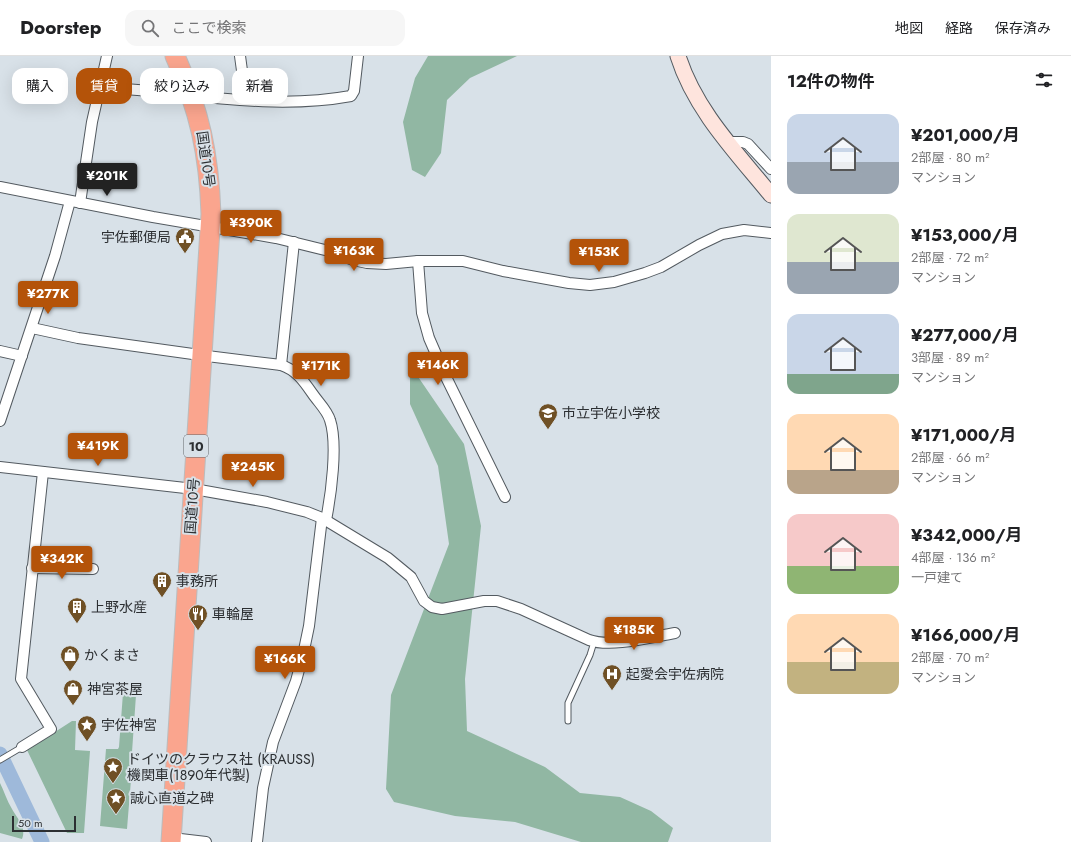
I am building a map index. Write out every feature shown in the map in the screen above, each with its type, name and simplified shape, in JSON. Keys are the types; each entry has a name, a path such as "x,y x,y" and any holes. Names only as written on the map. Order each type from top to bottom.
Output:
{"highway":[{"name":"国道10号","path":"175,56 180,68"},
{"name":"国道10号","path":"171,840 211,199 208,166 200,123 194,104"}],"street":[{"path":"105,68 107,56"},
{"path":"240,56 242,68"},
{"path":"288,101 329,100 351,96 354,91 358,56"},
{"path":"678,56 681,66 698,99 716,126 771,195"},
{"path":"0,421 75,202 97,104"},
{"path":"728,142 743,142 748,144 771,169"},
{"path":"0,187 153,217 247,232 329,251 366,263 386,264 418,261 463,261 503,271 569,283 590,285 628,278 661,267 699,245 722,234 744,230 771,233"},
{"path":"281,365 294,242"},
{"path":"418,261 422,313 429,338 446,376 506,496"},
{"path":"32,328 78,338 202,356 281,365 296,372 325,410 330,419 333,431 334,454 309,626 296,681 273,742 263,788 257,842"},
{"path":"0,351 22,356"},
{"path":"0,467 194,489 268,502 307,512 324,519 388,558 408,574 424,601 432,607 442,609 484,601 497,601 521,609 594,642 617,642 675,633"},
{"path":"20,748 50,729 21,679 43,472"},
{"path":"32,568 93,569"},
{"path":"171,840 206,842"}],"lane":[{"path":"568,721 568,703 590,655 594,642"},
{"path":"0,760 20,748"}],"green space":[{"path":"428,56 517,56 470,78 447,100 441,153 425,177 412,170 403,122 415,78"},
{"path":"410,365 464,444 481,526 465,679 467,731 545,767 580,793 620,797 651,811 673,828 668,842 581,842 515,822 455,816 394,802 386,789 391,695 449,544 438,466 410,404"},
{"path":"126,690 134,691 136,695 132,752 130,754 133,755 127,829 100,826 106,749 118,749 119,747 123,693"},
{"path":"72,721 76,721 75,750 90,751 84,833 67,833 27,750"},
{"path":"0,783 10,806 22,827 22,839 0,833"}],"waterway":[{"path":"0,754 42,842"}],"place":[{"name":"宇佐郵便局","path":"185,254"},
{"name":"市立宇佐小学校","path":"548,430"},
{"name":"事務所","path":"162,598"},
{"name":"上野水産","path":"77,624"},
{"name":"車輪屋","path":"198,631"},
{"name":"かくまさ","path":"70,672"},
{"name":"起愛会宇佐病院","path":"612,691"},
{"name":"神宮茶屋","path":"73,706"},
{"name":"宇佐神宮","path":"87,742"},
{"name":"ドイツのクラウス社 (KRAUSS) 機関車(1890年代製)","path":"113,784"},
{"name":"誠心直道之碑","path":"116,815"}]}
